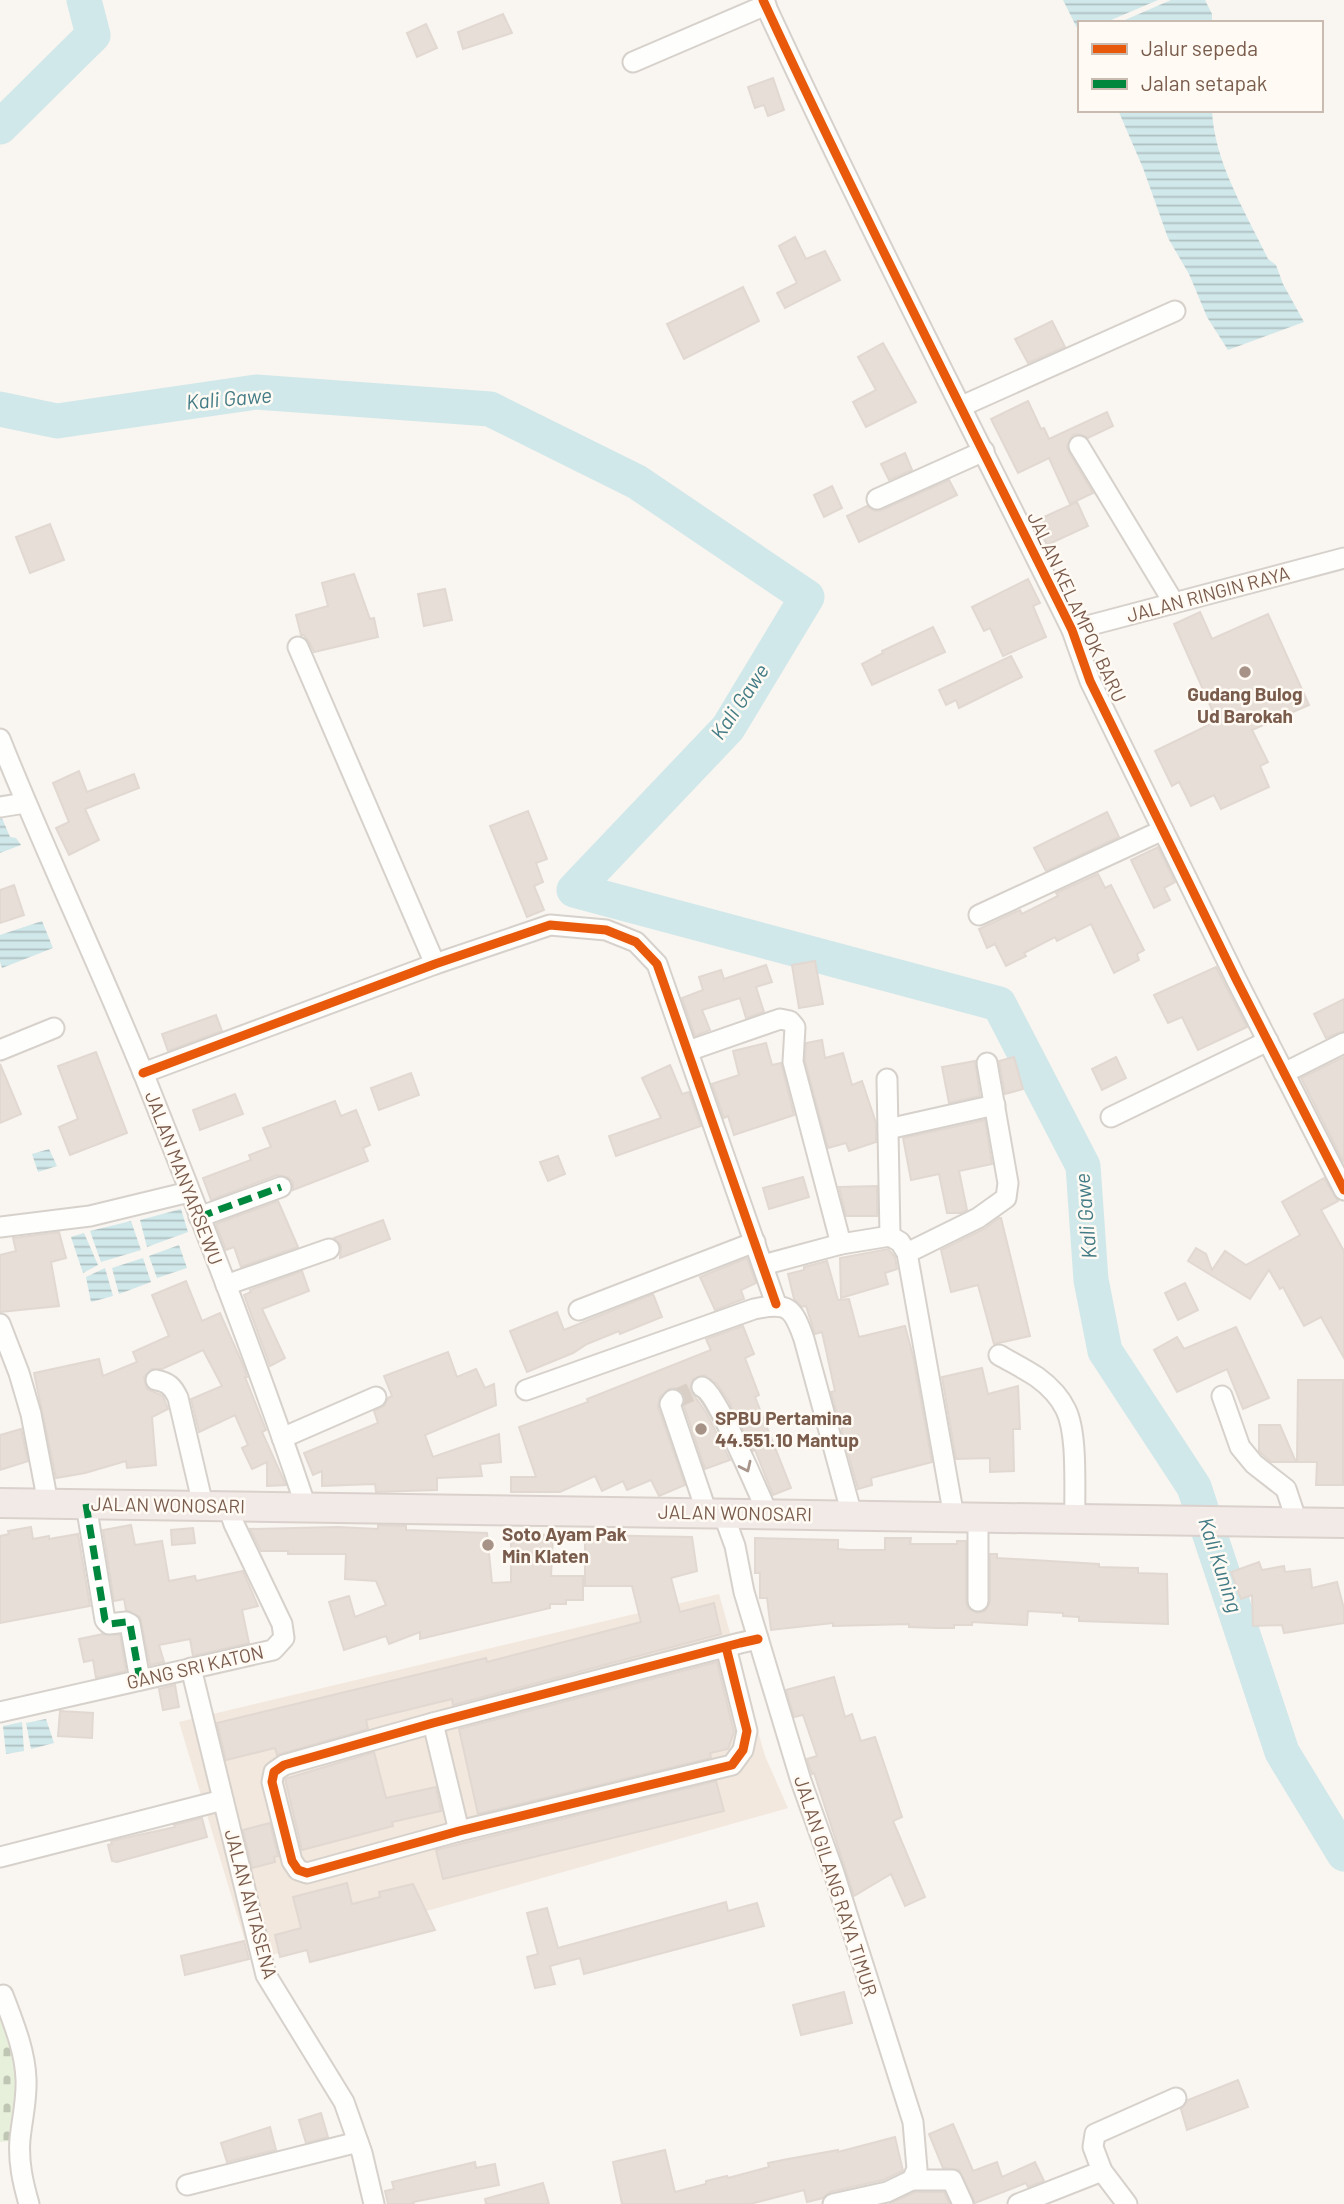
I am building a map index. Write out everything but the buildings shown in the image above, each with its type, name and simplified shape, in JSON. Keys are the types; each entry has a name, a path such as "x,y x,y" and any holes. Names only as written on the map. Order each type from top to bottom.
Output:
{"highway":[{"name":"JALAN WONOSARI","path":"0,1503 1344,1523"}],"street":[{"path":"633,62 764,3"},
{"name":"JALAN KELAMPOK BARU","path":"764,3 808,100 1072,630 1090,681 1344,1189"},
{"path":"962,407 1175,312"},
{"path":"1079,446 1174,603"},
{"path":"877,499 984,451"},
{"name":"JALAN RINGIN RAYA","path":"1072,630 1344,558"},
{"path":"298,647 435,964"},
{"name":"JALAN MANYARSEWU","path":"0,739 25,803 143,1073 226,1285 306,1507"},
{"path":"0,807 25,803"},
{"path":"979,915 1163,830"},
{"path":"143,1073 435,964 550,925 606,930 636,942 657,964 776,1304"},
{"path":"688,1051 780,1019 790,1021 795,1027 793,1062 841,1244"},
{"path":"0,1050 54,1028"},
{"path":"1111,1117 1268,1041"},
{"path":"1284,1073 1344,1043"},
{"path":"907,1253 978,1218 1006,1198 1008,1182 987,1063"},
{"path":"887,1079 890,1236"},
{"path":"888,1129 995,1105"},
{"path":"199,1217 281,1187"},
{"path":"0,1227 90,1216 189,1192"},
{"path":"764,1265 841,1244 890,1236 900,1242 907,1253 966,1517 978,1601"},
{"path":"579,1310 755,1242"},
{"path":"226,1285 330,1249"},
{"path":"526,1390 754,1308 776,1304 790,1309 797,1319 852,1515"},
{"path":"0,1324 31,1414 47,1503"},
{"path":"999,1355 1037,1377 1065,1408 1070,1421 1075,1518"},
{"path":"156,1380 164,1381 173,1387 216,1506"},
{"path":"702,1387 707,1389 724,1420 768,1514"},
{"path":"1222,1396 1240,1447 1254,1464 1286,1489 1283,1522"},
{"path":"282,1438 376,1397"},
{"name":"JALAN GILANG RAYA TIMUR","path":"673,1399 670,1404 676,1428 715,1513 735,1546 744,1592 801,1781 834,1873 913,2122 918,2169 912,2180"},
{"path":"86,1504 105,1620 109,1624 130,1624 140,1680"},
{"name":"GANG SRI KATON","path":"0,1712 273,1650 284,1638 282,1624 234,1524 216,1506"},
{"path":"726,1647 747,1731 743,1750 732,1765 459,1831 307,1873 298,1870 292,1861 272,1782 274,1772 284,1765 433,1723 726,1647 758,1639"},
{"name":"JALAN ANTASENA","path":"191,1668 266,1975 344,2102 358,2142 374,2204"},
{"path":"433,1723 459,1831"},
{"path":"0,1857 223,1800"},
{"path":"3,1995 23,2057 26,2093 19,2142 21,2176 29,2204"},
{"path":"1127,2204 1102,2171 1093,2147 1095,2134 1176,2098"},
{"path":"187,2185 358,2142"},
{"path":"1018,2204 1102,2171"},
{"path":"833,2204 887,2192 912,2180 952,2180 963,2204"}],"shaded area":[{"path":"719,1594 765,1756 788,1808 251,1961 179,1722"}],"green space":[{"path":"0,2002 15,2053 18,2091 10,2141 0,2142"}],"water":[{"path":"1063,0 1158,0 1109,21 1078,21 1077,28"},
{"path":"1171,0 1205,0 1212,14 1212,21 1123,21"},
{"path":"1119,112 1212,112 1218,149 1232,187 1268,259 1276,265 1304,322 1228,350 1207,317 1189,274 1168,238 1143,168"},
{"path":"2,818 10,837 16,838 21,845 0,853 0,819"},
{"path":"42,921 53,948 2,968 0,935"},
{"path":"49,1149 57,1166 38,1172 32,1154"},
{"path":"181,1209 188,1232 147,1247 140,1220"},
{"path":"131,1221 141,1250 101,1262 90,1231"},
{"path":"84,1233 98,1265 83,1273 71,1237"},
{"path":"179,1245 187,1268 157,1278 149,1256"},
{"path":"143,1258 151,1282 119,1294 112,1268"},
{"path":"105,1268 113,1296 91,1302 86,1277"},
{"path":"46,1719 54,1743 31,1749 26,1723"},
{"path":"22,1722 24,1751 6,1754 3,1726"}],"waterway":[{"name":"Kali Gawe","path":"0,127 93,35 84,0"},
{"name":"Kali Gawe","path":"0,409 57,421 256,392 490,409 637,482 807,597 728,728 574,890 999,1004 1083,1166 1091,1280 1105,1351 1194,1487 1282,1752 1344,1854"}],"tunnel":[{"path":"673,1400 702,1387"}],"marked path":[{"path":"199,1217 281,1187"},
{"path":"86,1504 105,1620 109,1624 130,1624 140,1680"}],"cycle path":[{"path":"763,0 876,237 1072,630 1090,681 1236,979 1344,1190"},
{"path":"143,1073 435,964 550,925 606,930 636,942 657,964 776,1304"},
{"path":"726,1647 747,1731 743,1750 732,1765 459,1831 307,1873 298,1870 292,1861 272,1782 274,1772 284,1765 433,1723 740,1643 758,1639"}],"place":[{"name":"Gudang Bulog Ud Barokah","path":"1245,672"},
{"name":"SPBU Pertamina 44.551.10 Mantup","path":"701,1429"},
{"name":"Soto Ayam Pak Min Klaten","path":"488,1545"}],"water label":[{"name":"Kali Kuning","path":"1220,1565"}]}
